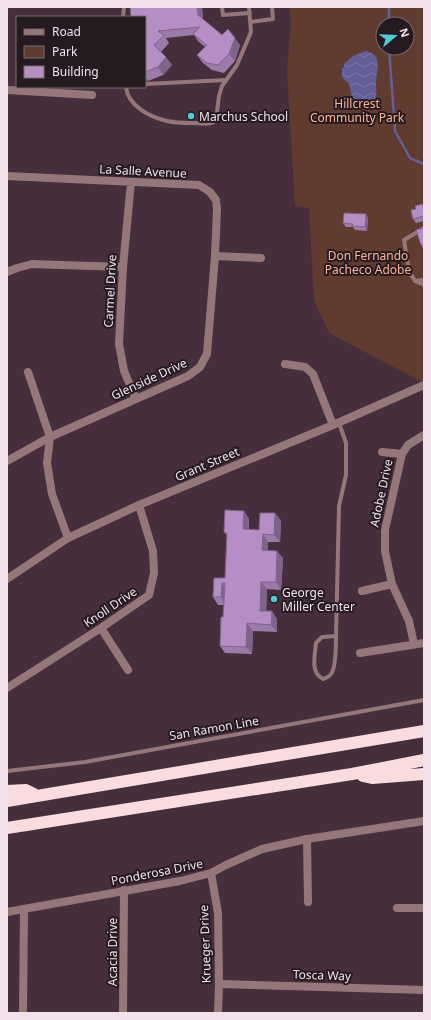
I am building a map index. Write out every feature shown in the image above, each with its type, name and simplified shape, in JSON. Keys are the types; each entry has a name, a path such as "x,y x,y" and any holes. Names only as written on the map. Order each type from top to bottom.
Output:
{"highway":[{"path":"7,801 424,731"},
{"path":"7,828 352,774 424,760"},
{"path":"352,774 372,778 424,774"},
{"path":"7,792 26,790 39,796"}],"street":[{"path":"7,90 92,95"},
{"name":"La Salle Avenue","path":"7,176 199,185 210,192 216,200 215,256"},
{"name":"Carmel Drive","path":"130,182 123,267 119,344 124,371 136,399"},
{"path":"215,256 261,258"},
{"name":"Glenside Drive","path":"7,461 50,437 188,376 200,367 207,354 215,256"},
{"path":"7,272 32,264 123,267"},
{"path":"285,364 305,367 313,374 336,424"},
{"path":"28,372 50,437 47,463 52,494 68,538"},
{"name":"Grant Street","path":"7,579 68,538 139,505 336,424 424,385"},
{"name":"Adobe Drive","path":"414,644 409,621 392,584 385,551 385,530 402,454 408,445 424,435"},
{"name":"Adobe Drive","path":"382,452 402,454"},
{"name":"Knoll Drive","path":"7,688 101,628 149,595 154,573 152,551 139,505"},
{"path":"362,591 392,584"},
{"path":"101,628 128,670"},
{"path":"360,653 424,643"},
{"name":"Ponderosa Drive","path":"7,912 180,881 211,874 226,865 262,849 307,839 424,821"},
{"path":"307,839 308,902"},
{"name":"Krueger Drive","path":"211,874 218,912 218,1013"},
{"name":"Acacia Drive","path":"124,890 124,1013"},
{"path":"397,908 424,908"},
{"path":"23,1013 24,909"},
{"name":"Tosca Way","path":"219,984 424,990"}],"lane":[{"path":"222,7 223,15 250,13"},
{"path":"126,88 126,92 134,104 154,117 168,122 212,124 216,120 219,96 226,80 237,66 251,32 250,7"},
{"path":"251,22 273,19 272,7"},
{"path":"146,84 226,80"},
{"path":"424,228 404,240 410,271 415,281 424,285"},
{"path":"415,281 424,280"},
{"path":"336,424 346,443 346,475 339,506 336,636 334,671 330,676 323,679 318,677 314,671 316,643 322,637 336,636"},
{"name":"San Ramon Line","path":"7,771 85,762 424,700"}],"green space":[{"path":"289,7 424,7 424,383 329,333 314,300 309,208 295,206 287,71 291,20"}],"water":[{"path":"366,51 372,53 377,60 376,103 359,102 352,97 349,84 342,77 342,68 344,67 344,64 353,56"}],"building":[{"path":"130,7 197,7 198,15 222,35 228,29 235,38 229,54 218,65 207,63 197,55 207,45 193,34 200,27 158,31 164,35 154,45 166,57 158,67 146,72 146,16 131,16"},
{"path":"422,204 424,206 424,216 413,219 411,210 416,209 415,206"},
{"path":"344,213 366,214 365,227 352,226 353,224 343,223"},
{"path":"424,228 424,244 421,245 416,230"},
{"path":"225,510 244,511 243,529 259,530 260,513 275,513 274,535 263,534 262,550 277,551 276,582 261,582 260,611 272,611 271,625 247,623 246,647 220,646 221,617 223,617 225,583 222,583 221,597 213,597 214,578 225,578 227,533 224,532"}],"waterway":[{"path":"389,7 389,16"},
{"path":"390,56 395,131 410,158 424,164"}],"place":[{"name":"Marchus School","path":"191,116"},
{"name":"George Miller Center","path":"274,599"}],"park label":[{"name":"Hillcrest Community Park","path":"357,110"},
{"name":"Don Fernando Pacheco Adobe","path":"368,262"}]}
